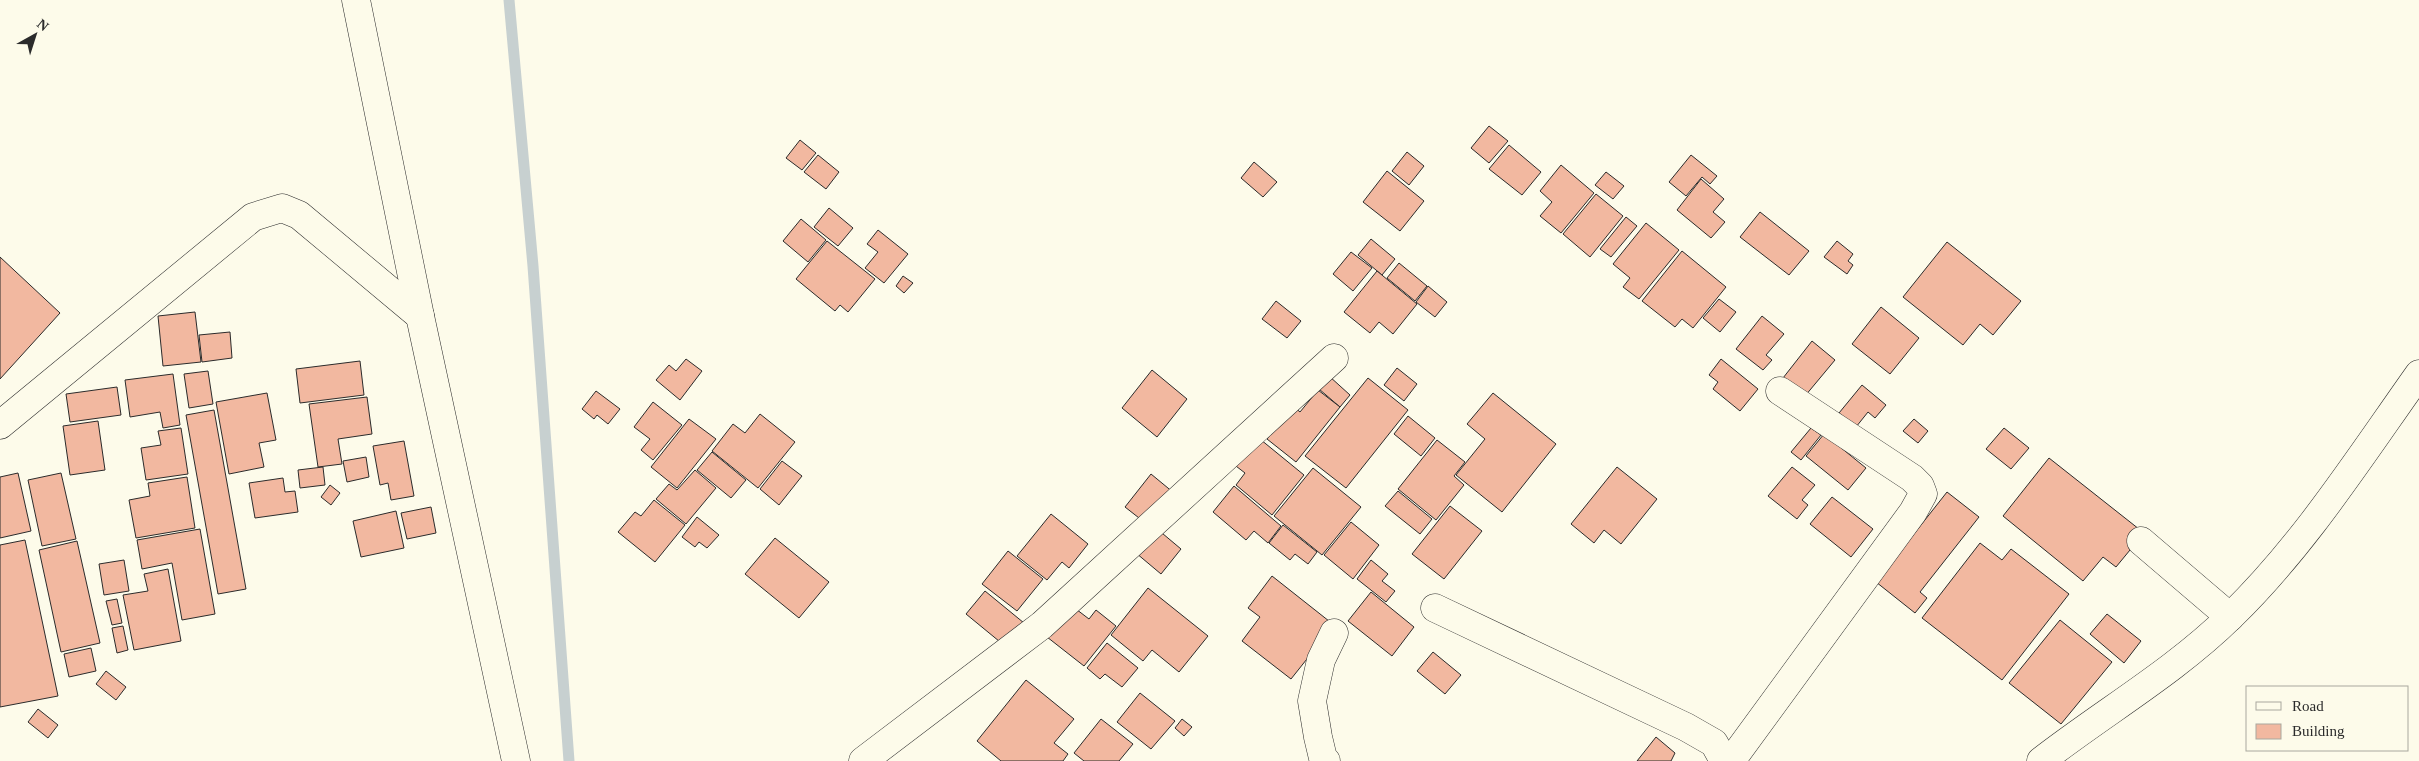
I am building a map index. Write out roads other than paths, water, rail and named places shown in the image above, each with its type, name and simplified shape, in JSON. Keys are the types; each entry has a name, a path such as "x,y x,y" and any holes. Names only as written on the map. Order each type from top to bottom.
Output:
{"street":[{"path":"356,0 420,316 516,761"},
{"path":"0,425 253,217 282,208 299,215 420,316"},
{"path":"863,761 1042,625 1334,358"},
{"path":"2041,761 2166,672 2230,617 2291,552 2419,374"},
{"path":"1732,761 1913,512 1923,494 1920,486 1912,478 1780,392"},
{"path":"2141,541 2230,617"},
{"path":"1435,608 1686,727 1714,743 1724,761"},
{"path":"1326,761 1323,758 1318,737 1312,700 1321,660 1334,633"}],"waterway":[{"path":"509,0 533,266 569,761"}]}
